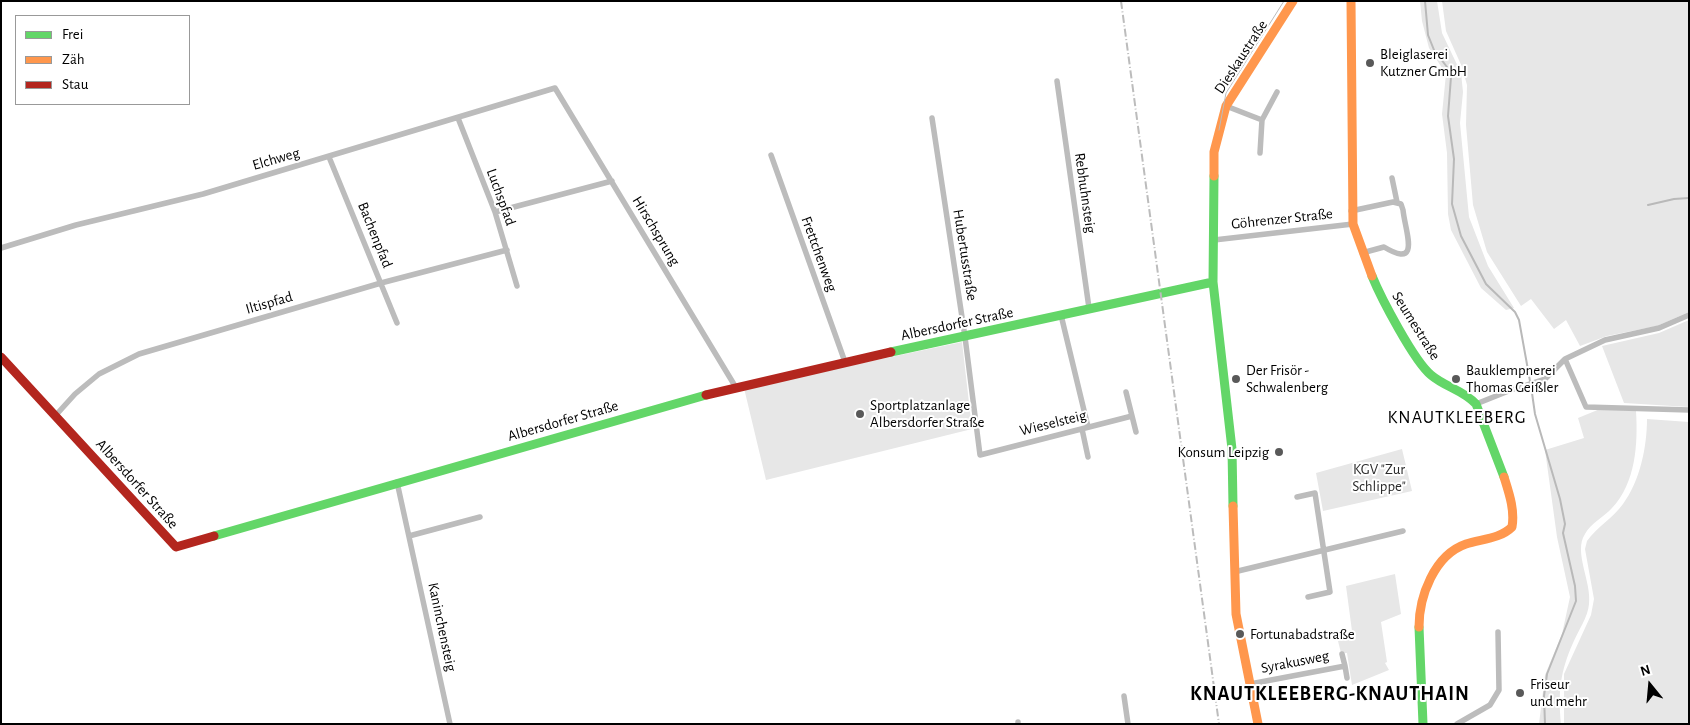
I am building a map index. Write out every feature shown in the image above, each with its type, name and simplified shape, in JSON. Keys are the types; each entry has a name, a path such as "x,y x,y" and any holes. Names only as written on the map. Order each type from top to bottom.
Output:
{"street":[{"name":"Dieskaustraße","path":"1258,724 1236,614 1232,449 1213,282 1214,152 1218,130 1226,106 1293,1"},
{"name":"Seumestraße","path":"1351,1 1351,211 1353,224 1362,252 1378,290 1415,354 1431,375 1468,394 1476,404"},
{"name":"Rebhuhnsteig","path":"1057,81 1089,308"},
{"name":"Elchweg","path":"1,248 76,225 204,194 555,88"},
{"name":"Hirschsprung","path":"555,88 735,386"},
{"path":"1260,153 1262,120 1277,92"},
{"path":"1226,106 1262,120"},
{"name":"Luchspfad","path":"458,118 495,212 517,286"},
{"name":"Hubertusstraße","path":"932,118 965,337 980,455"},
{"name":"Frettchenweg","path":"771,155 845,362"},
{"name":"Bachenpfad","path":"329,157 397,323"},
{"path":"1362,252 1384,247 1397,255 1404,255 1408,252 1409,246 1403,210 1401,204 1397,202 1392,178"},
{"path":"495,212 612,180"},
{"path":"1351,211 1397,202"},
{"name":"Göhrenzer Straße","path":"1214,240 1353,224"},
{"name":"Iltispfad","path":"56,416 75,394 99,374 139,354 381,283 507,250"},
{"name":"Albersdorfer Straße","path":"1,357 176,547 735,386 1213,282"},
{"path":"1061,315 1088,427"},
{"path":"1423,724 1420,620 1425,592 1436,570 1447,556 1468,543 1506,532 1512,527 1514,518 1511,498 1476,404 1524,385 1545,379 1565,360 1605,340 1659,328 1689,315"},
{"path":"1565,360 1586,407 1689,410"},
{"path":"1126,392 1136,432"},
{"name":"Wieselsteig","path":"980,455 1132,416"},
{"path":"1082,429 1088,457"},
{"name":"Kaninchensteig","path":"397,482 450,724"},
{"path":"1297,497 1315,493 1330,592 1308,597"},
{"path":"409,536 480,517"},
{"path":"1234,572 1403,531"},
{"path":"1457,724 1490,705 1499,690 1498,632"},
{"name":"Syrakusweg","path":"1342,654 1347,678"},
{"name":"Syrakusweg","path":"1250,684 1344,666"},
{"path":"1124,696 1128,724"}],"green space":[{"path":"1420,1 1437,1 1442,33 1461,73 1463,92 1460,123 1469,217 1488,266 1514,308 1506,310 1481,288 1451,230 1448,214 1447,153 1442,114 1446,74 1429,48 1422,21"},
{"path":"1442,1 1689,1 1689,312 1657,326 1607,336 1580,346 1566,320 1554,329 1531,299 1521,306 1487,252 1473,205 1466,125 1467,85 1462,67 1446,31"},
{"path":"1689,320 1689,407 1624,403 1602,346 1659,333"},
{"name":"Sportplatzanlage Albersdorfer Straße","path":"962,342 972,429 766,480 744,388"},
{"path":"1600,409 1636,411 1634,462 1631,475 1620,498 1591,527 1582,541 1582,558 1588,586 1589,604 1585,619 1575,638 1563,673 1560,692 1561,724 1539,724 1545,675 1562,634 1570,597 1557,537 1545,450 1584,438 1578,418"},
{"path":"1647,419 1689,422 1689,724 1564,724 1564,674 1591,615 1594,599 1585,549 1587,541 1619,509 1634,485 1644,452"},
{"name":"KGV \"Zur Schlippe\"","path":"1402,449 1412,491 1323,511 1316,473"},
{"path":"1395,574 1401,614 1381,622 1387,662 1385,663 1389,670 1352,685 1347,653 1341,653 1337,637 1352,631 1346,586"}],"waterway":[{"path":"1425,1 1428,35 1434,50 1447,67 1451,77 1448,116 1454,159 1452,204 1461,236 1486,284 1515,312 1519,320 1530,381"},
{"path":"1648,205 1674,199 1689,198"},
{"path":"1531,386 1535,414 1560,499 1565,524 1563,533 1575,586 1576,601 1547,674 1544,696 1545,724"}],"tram line":[{"path":"1219,130 1226,93 1284,1"}],"railway":[{"path":"1121,1 1219,724"}],"traffic: fast":[{"path":"1214,176 1213,282 1232,449 1233,506"},
{"path":"1372,276 1398,328 1424,368 1436,379 1465,395 1476,404 1504,477"},
{"path":"891,352 1213,282"},
{"path":"214,536 706,395"},
{"path":"1419,627 1423,724"}],"traffic: slow":[{"path":"1214,176 1214,152 1226,106 1293,1"},
{"path":"1351,1 1353,224 1372,276"},
{"path":"1419,627 1425,590 1430,578 1445,557 1455,549 1466,544 1502,534 1512,527 1510,495 1504,477"},
{"path":"1233,506 1236,614 1258,724"}],"traffic: jam":[{"path":"706,395 891,352"},
{"path":"1,357 176,547 214,536"}],"place":[{"name":"Bleiglaserei Kutzner GmbH","path":"1370,63"},
{"name":"Der Frisör - Schwalenberg","path":"1236,379"},
{"name":"Bauklempnerei Thomas Geißler","path":"1456,379"},
{"name":"Sportplatzanlage Albersdorfer Straße","path":"860,414"},
{"name":"Konsum Leipzig","path":"1279,452"},
{"name":"Fortunabadstraße","path":"1240,634"},
{"name":"Friseur und mehr","path":"1520,693"}],"district":[{"name":"KNAUTKLEEBERG","path":"1457,418"},
{"name":"KNAUTKLEEBERG-KNAUTHAIN","path":"1330,694"}]}
